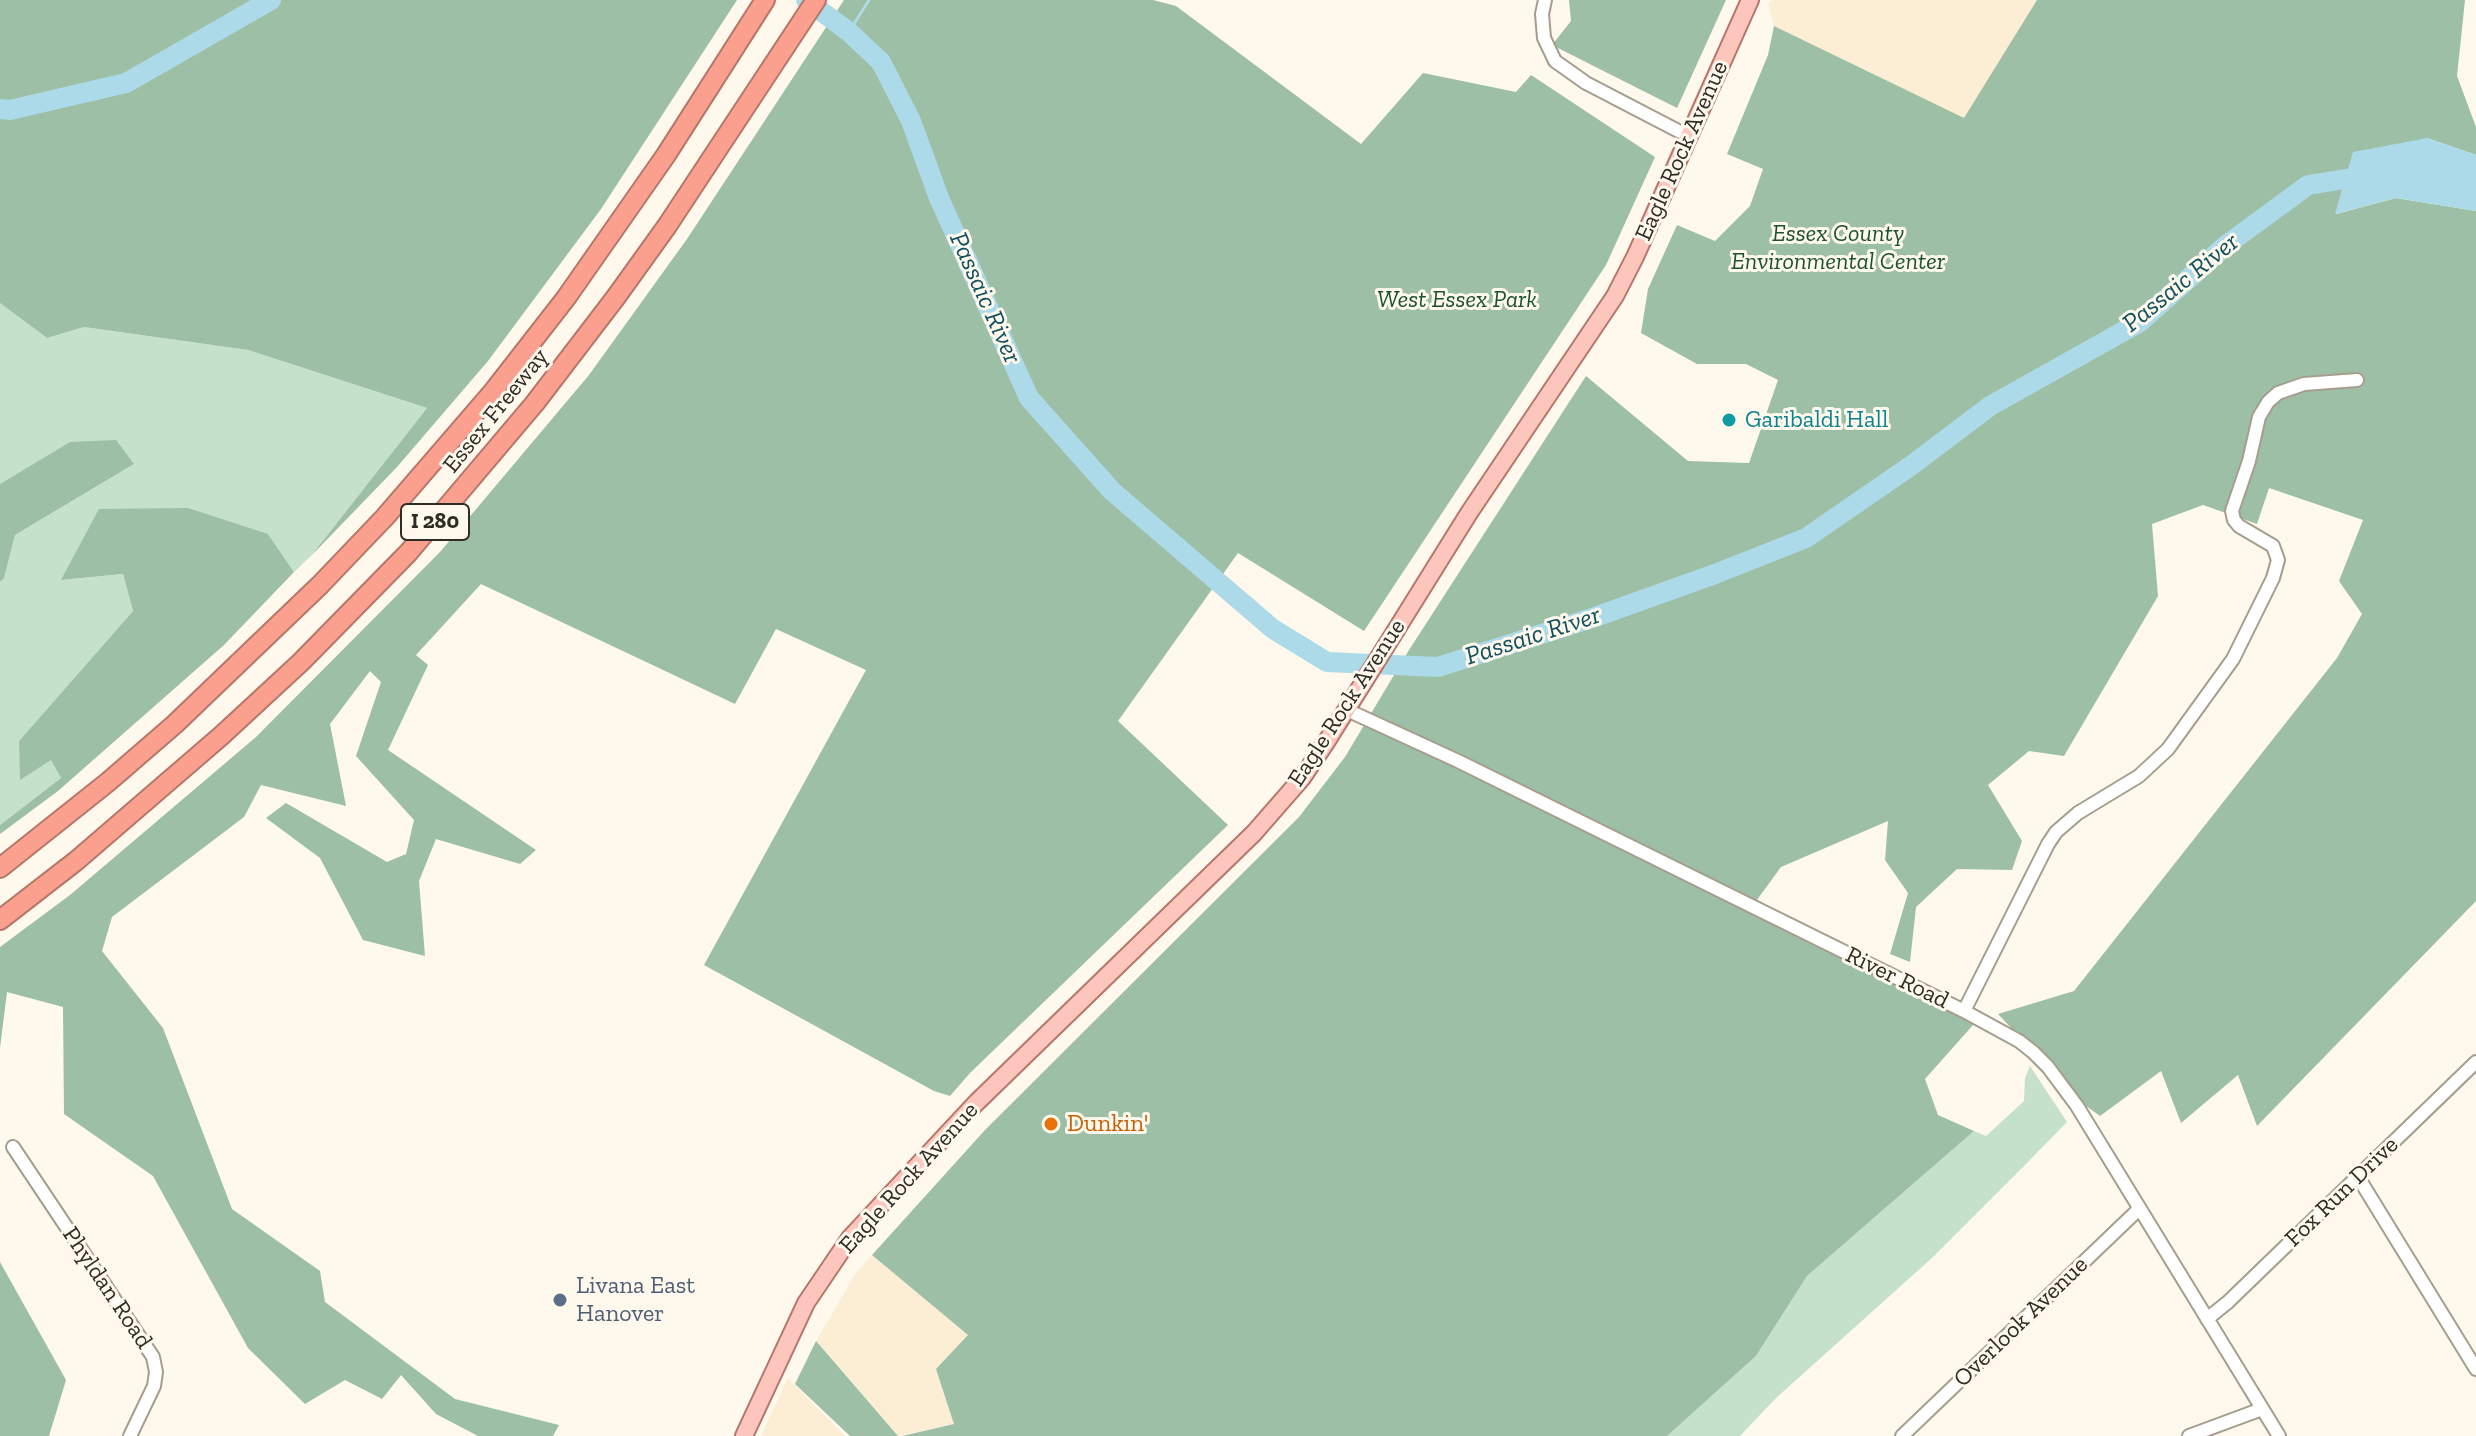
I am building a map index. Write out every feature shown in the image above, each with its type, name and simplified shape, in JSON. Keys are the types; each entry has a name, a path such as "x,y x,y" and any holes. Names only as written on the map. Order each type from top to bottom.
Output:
{"highway":[{"name":"Essex Freeway","path":"0,868 175,724 320,585 385,517 492,393 566,298 666,155 765,0"},
{"name":"Essex Freeway","path":"0,920 76,861 221,736 301,662 408,553 488,460 583,341 667,226 816,0"}],"main road":[{"name":"Eagle Rock Avenue","path":"744,1436 806,1303 850,1238 976,1103 1254,833 1302,778 1469,513 1615,296 1750,0"}],"street":[{"path":"1545,0 1542,14 1544,38 1547,50 1555,61 1586,83 1688,136"},
{"path":"1964,1011 2056,832 2078,813 2139,776 2168,749 2233,659 2273,578 2278,560 2273,546 2239,526 2232,511 2249,461 2259,417 2268,402 2284,390 2304,384 2357,380"},
{"name":"River Road","path":"1343,717 1458,761 2019,1041 2048,1067 2077,1106 2279,1436"},
{"name":"Fox Run Drive","path":"2207,1319 2476,1062"},
{"name":"Phyldan Road","path":"13,1147 153,1357 156,1372 154,1386 130,1436"},
{"path":"2358,1177 2476,1369"},
{"name":"Overlook Avenue","path":"1902,1436 2139,1209"},
{"path":"2189,1436 2262,1409"}],"shaded area":[{"path":"1771,0 2037,0 1965,119 1774,26 1768,4"},
{"path":"872,1255 968,1335 954,1424 898,1436 816,1341 856,1273"},
{"path":"788,1378 845,1436 761,1436"}],"green space":[{"path":"0,0 737,0 601,209 488,361 397,467 311,556 427,408 248,350 84,327 47,338 0,303"},
{"name":"West Essex Park","path":"844,0 1153,0 1176,6 1361,144 1423,73 1516,92 1531,75 1655,157 1606,265 1364,631 1238,553 1118,721 1228,825 970,1073 950,1096 934,1091 704,965 866,670 776,629 735,704 481,584 416,655 428,665 388,750 536,850 520,864 436,839 419,881 425,956 363,940 320,858 266,818 286,803 387,862 406,854 414,820 356,756 381,682 370,671 330,724 346,806 261,785 244,817 112,917 102,951 163,1028 232,1209 320,1271 325,1302 455,1399 559,1425 553,1436 478,1436 436,1414 401,1375 382,1399 345,1380 305,1404 248,1348 153,1176 64,1114 63,1007 7,992 0,1048 0,947 70,895 256,737 440,552 589,375 687,239"},
{"path":"1569,0 1726,0 1677,108 1552,45 1571,21"},
{"name":"Essex County Environmental Center","path":"2037,0 2465,0 2457,76 2476,127 2476,155 2427,138 2336,214 2396,198 2476,211 2476,901 2257,1126 2238,1075 2181,1123 2161,1071 2100,1116 2082,1103 1998,1014 2074,991 2337,658 2362,614 2339,581 2363,520 2269,488 2257,524 2203,505 2152,524 2158,596 2064,756 2029,751 1988,785 2022,841 2012,870 1957,869 1916,907 1910,962 1890,954 1908,893 1885,860 1888,821 1781,867 1754,904 1981,1016 1925,1079 1938,1115 1974,1131 1807,1276 1756,1356 1667,1436 902,1436 954,1424 936,1369 968,1335 872,1255 985,1130 1299,817 1345,757 1409,650 1586,376 1688,461 1749,463 1778,380 1746,364 1697,364 1641,333 1648,289 1677,225 1715,241 1750,206 1763,169 1727,154 1768,55 1774,26 1964,118"},
{"path":"0,303 47,338 84,327 248,350 427,408 311,556 294,572 268,534 62,580 123,574 133,611 19,741 21,779 51,759 61,778 0,825 0,582 15,535 134,464 71,442 0,484"},
{"path":"116,440 134,464 15,535 4,578 0,582 0,484 70,442"},
{"path":"188,508 268,534 294,572 224,645 58,791 0,834 0,825 61,778 51,760 20,780 19,741 133,611 123,574 61,580 99,509"},
{"path":"2030,1066 2067,1122 2027,1163 1933,1257 1775,1399 1740,1436 1667,1436 1756,1356 1807,1276 1974,1131 1986,1136 2024,1101 2025,1078"},
{"path":"0,1262 66,1380 49,1436 0,1436"},
{"path":"816,1341 898,1436 850,1436 795,1384"}],"water":[{"path":"2427,138 2476,155 2476,211 2396,198 2335,214 2353,152"}],"waterway":[{"name":"Passaic River","path":"0,109 10,110 126,83 271,0"},
{"name":"Passaic River","path":"806,0 849,32 881,62 911,121 939,198 1029,398 1112,491 1273,629 1327,662 1438,667 1595,617 1806,538 1912,465 1990,406 2140,322 2225,246 2308,185 2370,175"},
{"path":"849,32 869,0"}],"place":[{"name":"Garibaldi Hall","path":"1729,420"},
{"name":"Dunkin'","path":"1051,1124"},
{"name":"Livana East Hanover","path":"560,1300"}]}
